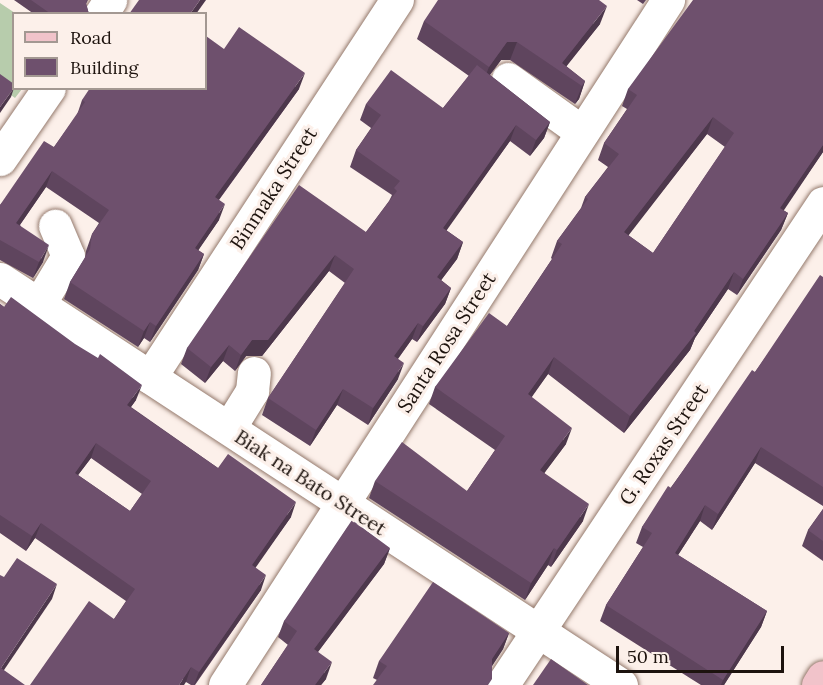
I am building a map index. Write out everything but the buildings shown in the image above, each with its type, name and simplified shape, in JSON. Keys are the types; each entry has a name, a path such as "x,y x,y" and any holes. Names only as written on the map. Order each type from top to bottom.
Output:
{"main road":[{"path":"818,685 823,677"}],"street":[{"name":"Binmaka Street","path":"150,376 397,0"},
{"name":"Santa Rosa Street","path":"225,685 668,0"},
{"path":"508,79 582,132"},
{"path":"0,159 48,90"},
{"name":"G. Roxas Street","path":"502,685 823,203"},
{"path":"39,304 68,256 55,226"},
{"name":"Biak na Bato Street","path":"0,279 621,685"},
{"path":"229,428 252,392 254,373"}],"green space":[{"path":"0,3 14,12 12,90 21,90 15,98 0,87"}]}
